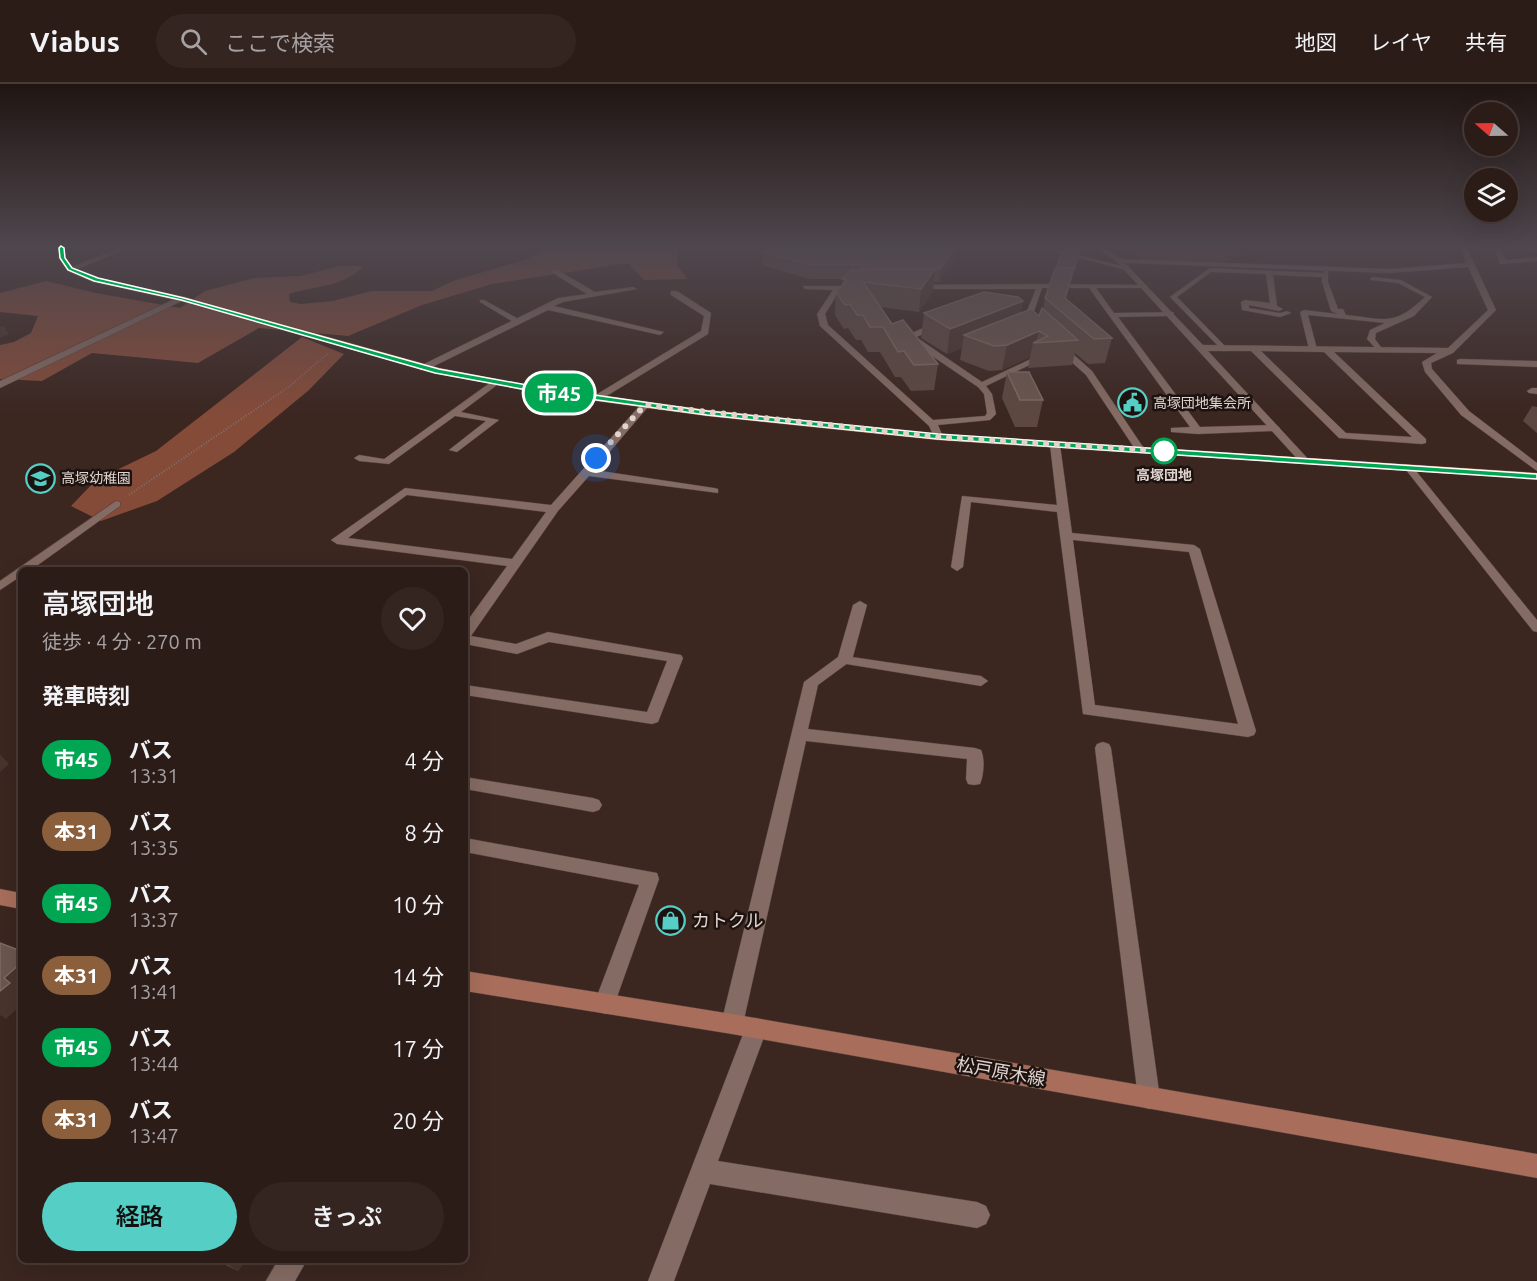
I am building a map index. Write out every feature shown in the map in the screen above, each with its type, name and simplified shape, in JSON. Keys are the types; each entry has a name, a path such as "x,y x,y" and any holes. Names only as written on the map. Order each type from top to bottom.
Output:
{"main road":[{"path":"199,304 423,368 494,383 645,405 938,437 1537,476"},
{"path":"0,897 18,900"},
{"name":"松戸原木線","path":"468,981 732,1024 1537,1166"}],"street":[{"path":"0,385 172,304"},
{"path":"423,368 553,304"},
{"path":"597,398 705,332 708,315 691,304"},
{"path":"1161,304 1305,461"},
{"path":"1490,304 1492,310 1450,351 1426,362 1428,370 1466,413 1537,468"},
{"path":"546,307 660,332"},
{"path":"1202,348 1450,351"},
{"path":"1254,349 1342,436 1422,441 1326,349"},
{"path":"1460,362 1537,364"},
{"path":"468,630 554,509 645,405"},
{"path":"1055,446 1066,536 1088,710 1248,731 1194,549 1066,536"},
{"path":"585,472 714,491"},
{"path":"516,563 337,540 405,491 554,509"},
{"path":"957,567 966,498 1063,509"},
{"path":"732,1024 811,682 845,660 860,605"},
{"path":"468,640 517,650 548,637 676,658 652,718 468,690"},
{"path":"799,734 975,754 974,779"},
{"path":"1104,748 1149,1098"},
{"path":"468,784 593,806"},
{"path":"468,846 650,879 604,1004"},
{"path":"661,1281 756,1029"},
{"path":"702,1171 978,1215"},
{"path":"279,1281 292,1263"}],"lane":[{"path":"487,304 518,321"},
{"path":"828,304 821,314 824,326 930,423 938,437"},
{"path":"1025,328 1032,321 1036,304"},
{"path":"1104,304 1198,431"},
{"path":"1180,304 1223,349"},
{"path":"1245,304 1246,310 1280,315 1287,313"},
{"path":"1258,304 1274,306 1287,313 1304,315 1304,312 1395,322"},
{"path":"1333,304 1335,311 1340,311 1343,316"},
{"path":"1379,350 1371,339 1373,332 1411,314 1422,304"},
{"path":"1112,315 1170,314"},
{"path":"1304,315 1313,349"},
{"path":"1017,317 1032,321 1043,331"},
{"path":"930,423 987,418 992,414 988,394 981,385 910,337 951,320"},
{"path":"1051,338 1089,373 1140,450"},
{"path":"946,360 956,356"},
{"path":"981,385 1036,360"},
{"path":"359,458 386,462 494,383"},
{"path":"453,413 494,420 454,450"},
{"path":"1174,430 1275,428"},
{"path":"1409,468 1537,627"},
{"path":"28,567 116,504"},
{"path":"0,586 18,574"},
{"path":"845,660 981,681"}],"path":[{"path":"116,504 290,386 328,353 322,349"}],"shaded area":[{"path":"0,304 157,304 180,308 186,304 426,304 348,336 259,328 198,363 92,353 42,381 0,379 0,345 14,342 31,333 38,316 0,312"},
{"path":"302,337 344,354 309,390 234,452 157,501 101,521 71,506 96,480 156,451"}],"building":[{"path":"844,304 878,304 892,324 903,320 938,364 914,365 904,351 898,352 883,327 870,327 863,315 857,315 850,304"},
{"path":"950,304 1016,304 950,329 924,313"},
{"path":"1052,304 1072,304 1112,338 1094,339"},
{"path":"1042,308 1078,340 1033,343 1048,336 1039,331 1007,345 994,346 964,335 1031,309 1039,316"},
{"path":"1007,372 1029,372 1043,400 1020,400"},
{"path":"0,943 18,950 18,966 4,978 10,983 0,991"}],"bus line":[{"name":"市45","path":"199,304 438,371 538,390 707,413 938,437 1055,446 1537,476"}],"place":[{"name":"高塚団地集会所","path":"1132,403"},
{"name":"高塚団地","path":"1164,451"},
{"name":"高塚幼稚園","path":"40,478"},
{"name":"カトクル","path":"671,921"}],"route":[{"path":"596,458 645,405 938,437 1164,451"}]}
